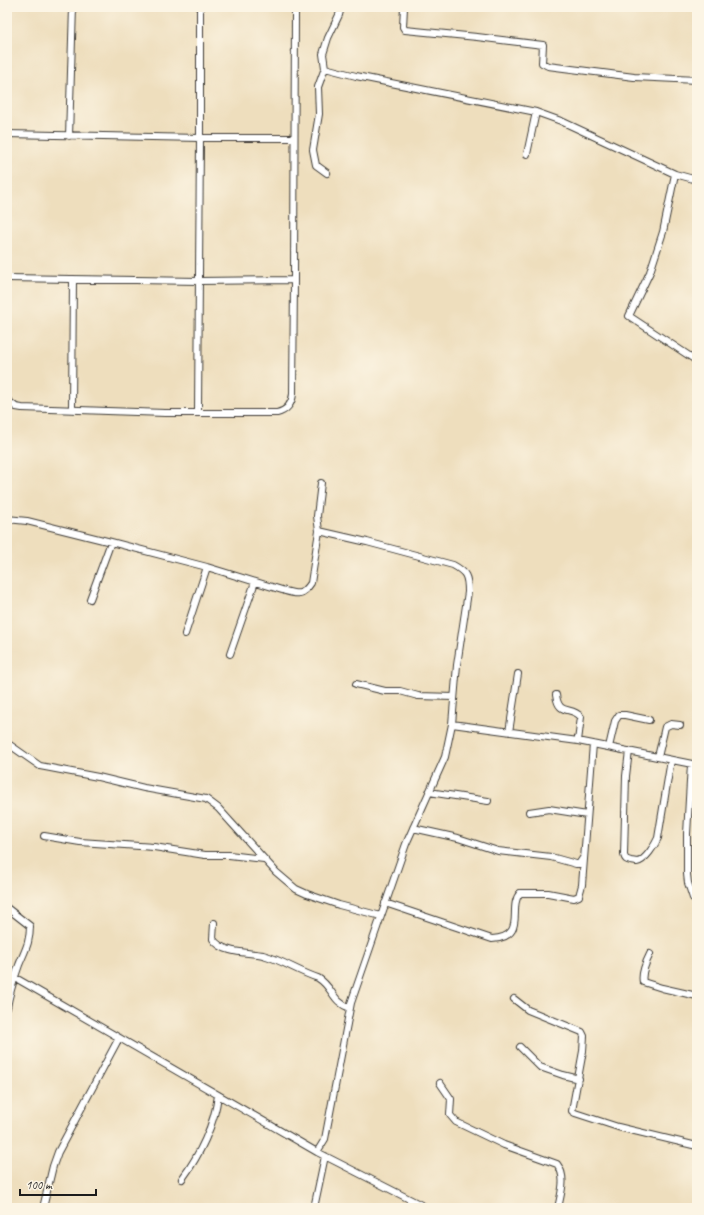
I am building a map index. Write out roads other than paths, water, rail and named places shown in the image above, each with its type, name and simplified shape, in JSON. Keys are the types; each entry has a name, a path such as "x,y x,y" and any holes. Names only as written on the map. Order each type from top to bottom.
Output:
{"street":[{"path":"69,136 73,7"},
{"path":"198,412 200,7"},
{"path":"7,400 16,407 22,408 158,412 276,413 285,410 288,407 292,399 294,280 294,7"},
{"path":"327,173 316,165 313,150 319,114 318,87 325,68 323,54 341,7"},
{"path":"404,7 403,27 405,30 543,45 542,63 548,66 634,77 697,80"},
{"path":"325,68 356,76 536,112 561,120 675,174 697,180"},
{"path":"527,154 536,112"},
{"path":"7,134 200,138 294,138"},
{"path":"675,174 663,232 650,272 629,316 697,361"},
{"path":"7,278 199,281 294,280"},
{"path":"72,409 73,279"},
{"path":"7,519 27,520 207,567 293,593 301,593 307,589 311,583 319,530 317,516 321,483"},
{"path":"317,1152 325,1139 350,1008 412,828 446,757 452,724 457,665 468,592 468,579 463,570 453,565 319,530"},
{"path":"90,599 111,542"},
{"path":"185,634 207,567"},
{"path":"230,654 255,582"},
{"path":"509,732 518,674"},
{"path":"356,684 385,691 400,691 418,696 454,697"},
{"path":"556,695 558,704 561,707 578,714 581,717 578,741"},
{"path":"609,747 614,721 620,714 649,720"},
{"path":"452,724 578,741 694,764 687,834 687,874 688,883 693,898"},
{"path":"658,757 665,727 671,724 680,725"},
{"path":"7,743 40,766 98,777 144,788 206,799 218,808 276,872 296,888 307,894 339,905 381,916"},
{"path":"386,903 492,939 510,932 515,922 517,896 520,893 548,893 574,898 579,896 582,885 593,744"},
{"path":"629,751 626,776 624,855 627,860 637,862 642,860 652,849 658,838 671,760"},
{"path":"430,792 488,801"},
{"path":"529,812 549,809 587,815"},
{"path":"412,828 458,838 498,851 551,857 576,864 579,864 583,858"},
{"path":"44,836 80,842 154,847 205,855 229,855 264,859"},
{"path":"7,908 30,926 29,943 15,978 7,1008"},
{"path":"214,923 213,939 220,947 263,955 318,978 340,1004 350,1008"},
{"path":"650,954 647,960 643,982 697,996"},
{"path":"7,973 317,1152 427,1208"},
{"path":"514,999 528,1010 582,1032 584,1036 583,1051 572,1111 618,1127 697,1146"},
{"path":"43,1208 53,1166 58,1152 120,1038"},
{"path":"520,1047 540,1067 563,1076 579,1079"},
{"path":"440,1083 451,1099 450,1115 456,1122 504,1145 556,1164 562,1171 563,1179 558,1208"},
{"path":"182,1179 197,1157 203,1144 217,1109 218,1095"},
{"path":"314,1208 325,1156"}]}
